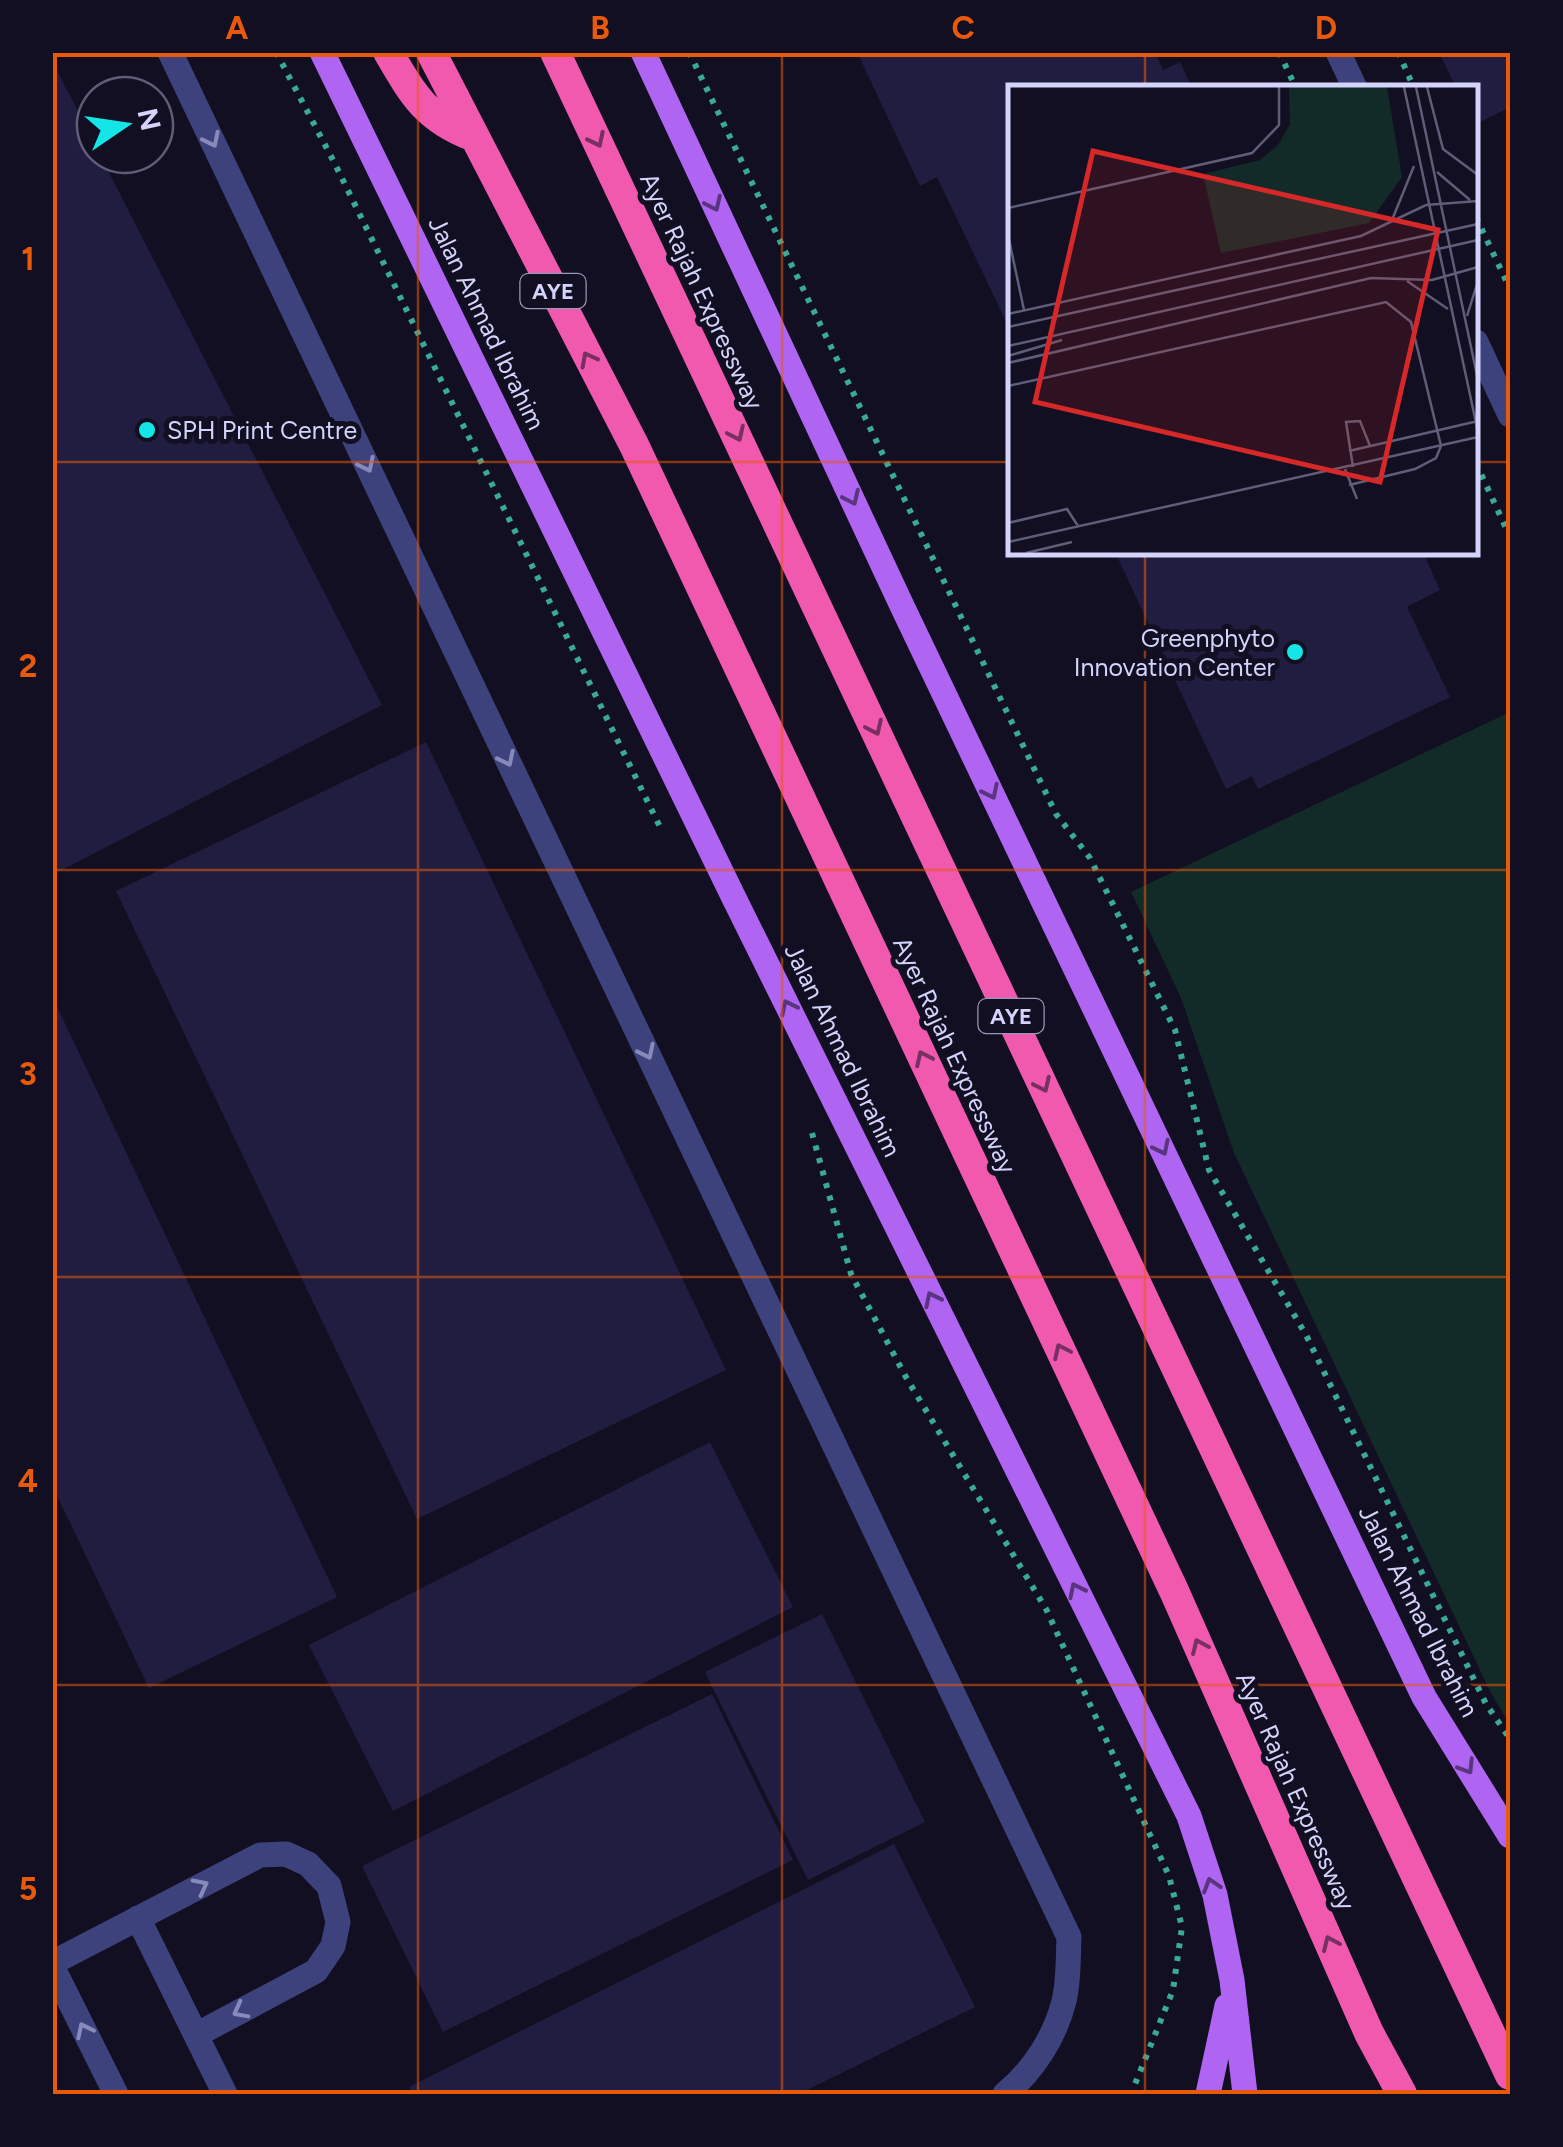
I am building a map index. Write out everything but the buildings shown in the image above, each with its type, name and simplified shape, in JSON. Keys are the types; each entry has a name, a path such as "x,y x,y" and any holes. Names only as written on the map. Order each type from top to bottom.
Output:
{"highway":[{"path":"388,52 417,101 446,126 472,136"},
{"name":"Ayer Rajah Expressway","path":"432,52 642,463 1175,1592 1369,2032 1402,2094"},
{"name":"Ayer Rajah Expressway","path":"555,52 1510,2075"}],"main road":[{"name":"Jalan Ahmad Ibrahim","path":"322,52 733,896 1189,1816 1214,1894 1232,1980 1244,2094"},
{"name":"Jalan Ahmad Ibrahim","path":"643,52 903,608 1424,1697 1510,1836"},
{"path":"1208,2094 1232,1980"}],"street":[{"path":"170,52 1069,1936 1064,2000 1042,2053 1005,2094"},
{"path":"1338,52 1354,85"},
{"path":"1478,346 1510,415"},
{"path":"116,2094 52,1965 260,1855 286,1854 308,1864 329,1886 338,1922 333,1946 316,1970 196,2034"},
{"path":"138,1918 226,2094"}],"path":[{"path":"276,52 334,162 666,838"},
{"path":"689,52 1056,814 1090,858 1175,1030 1210,1170 1306,1335 1486,1704 1510,1740"},
{"path":"1279,52 1295,85"},
{"path":"1398,52 1413,85"},
{"path":"1478,222 1510,289"},
{"path":"1478,467 1510,536"},
{"path":"805,1117 851,1274 907,1379 1046,1609 1169,1876 1182,1927 1173,1990 1131,2094"}],"green space":[{"path":"1510,712 1510,1725 1491,1693 1234,1153 1181,998 1131,892"}],"place":[{"name":"SPH Print Centre","path":"147,430"},
{"name":"Greenphyto Innovation Center","path":"1295,652"}]}
